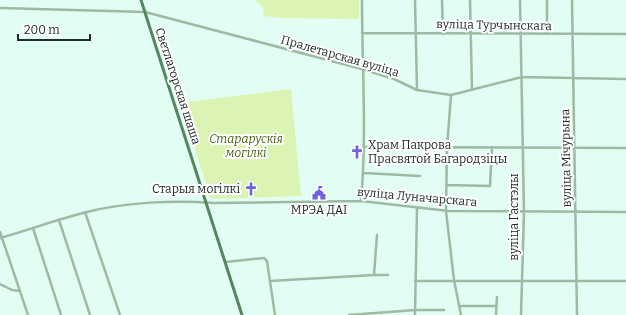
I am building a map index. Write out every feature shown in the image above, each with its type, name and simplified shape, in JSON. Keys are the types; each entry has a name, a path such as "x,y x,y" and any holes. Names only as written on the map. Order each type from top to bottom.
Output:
{"main road":[{"name":"Светлагорская шаша","path":"141,0 242,315"}],"street":[{"path":"361,201 365,147 362,69 362,0"},
{"path":"415,0 416,90"},
{"path":"442,0 443,34"},
{"path":"470,0 472,90"},
{"name":"вуліца Гастэлы","path":"520,0 524,212 521,315"},
{"path":"547,0 547,34"},
{"name":"вуліца Мічурына","path":"572,0 575,80 577,315"},
{"name":"Пралетарская вуліца","path":"0,8 144,12 362,69 399,81 416,90 451,95 522,77 575,80 626,79"},
{"name":"вуліца Турчынскага","path":"362,33 416,32 443,34 626,34"},
{"path":"451,95 447,147 446,211 454,280 461,315"},
{"path":"365,147 626,148"},
{"path":"446,185 490,186 492,147"},
{"path":"364,173 420,176"},
{"name":"вуліца Луначарскага","path":"1,238 85,212 115,206 198,201 361,201 446,211 576,213 626,212"},
{"path":"415,315 417,208"},
{"path":"85,212 120,315"},
{"path":"59,220 90,315"},
{"path":"33,228 62,315"},
{"path":"0,232 28,315"},
{"path":"374,275 377,236"},
{"path":"226,262 264,258 267,261 275,315"},
{"path":"270,281 388,275"},
{"path":"415,281 626,281"},
{"path":"0,284 12,290 20,291"},
{"path":"496,315 497,297"},
{"path":"460,306 496,306"},
{"path":"349,315 415,310 444,310"}],"green space":[{"path":"255,0 359,0 359,19 281,18 263,16 264,8"},
{"name":"Старарускія могілкі","path":"291,89 301,196 211,199 180,103"}],"place":[{"name":"Храм Пакрова Прасвятой Багародзіцы","path":"357,152"},
{"name":"Старыя могілкі","path":"251,189"},
{"name":"МРЭА ДАІ","path":"319,193"}]}
